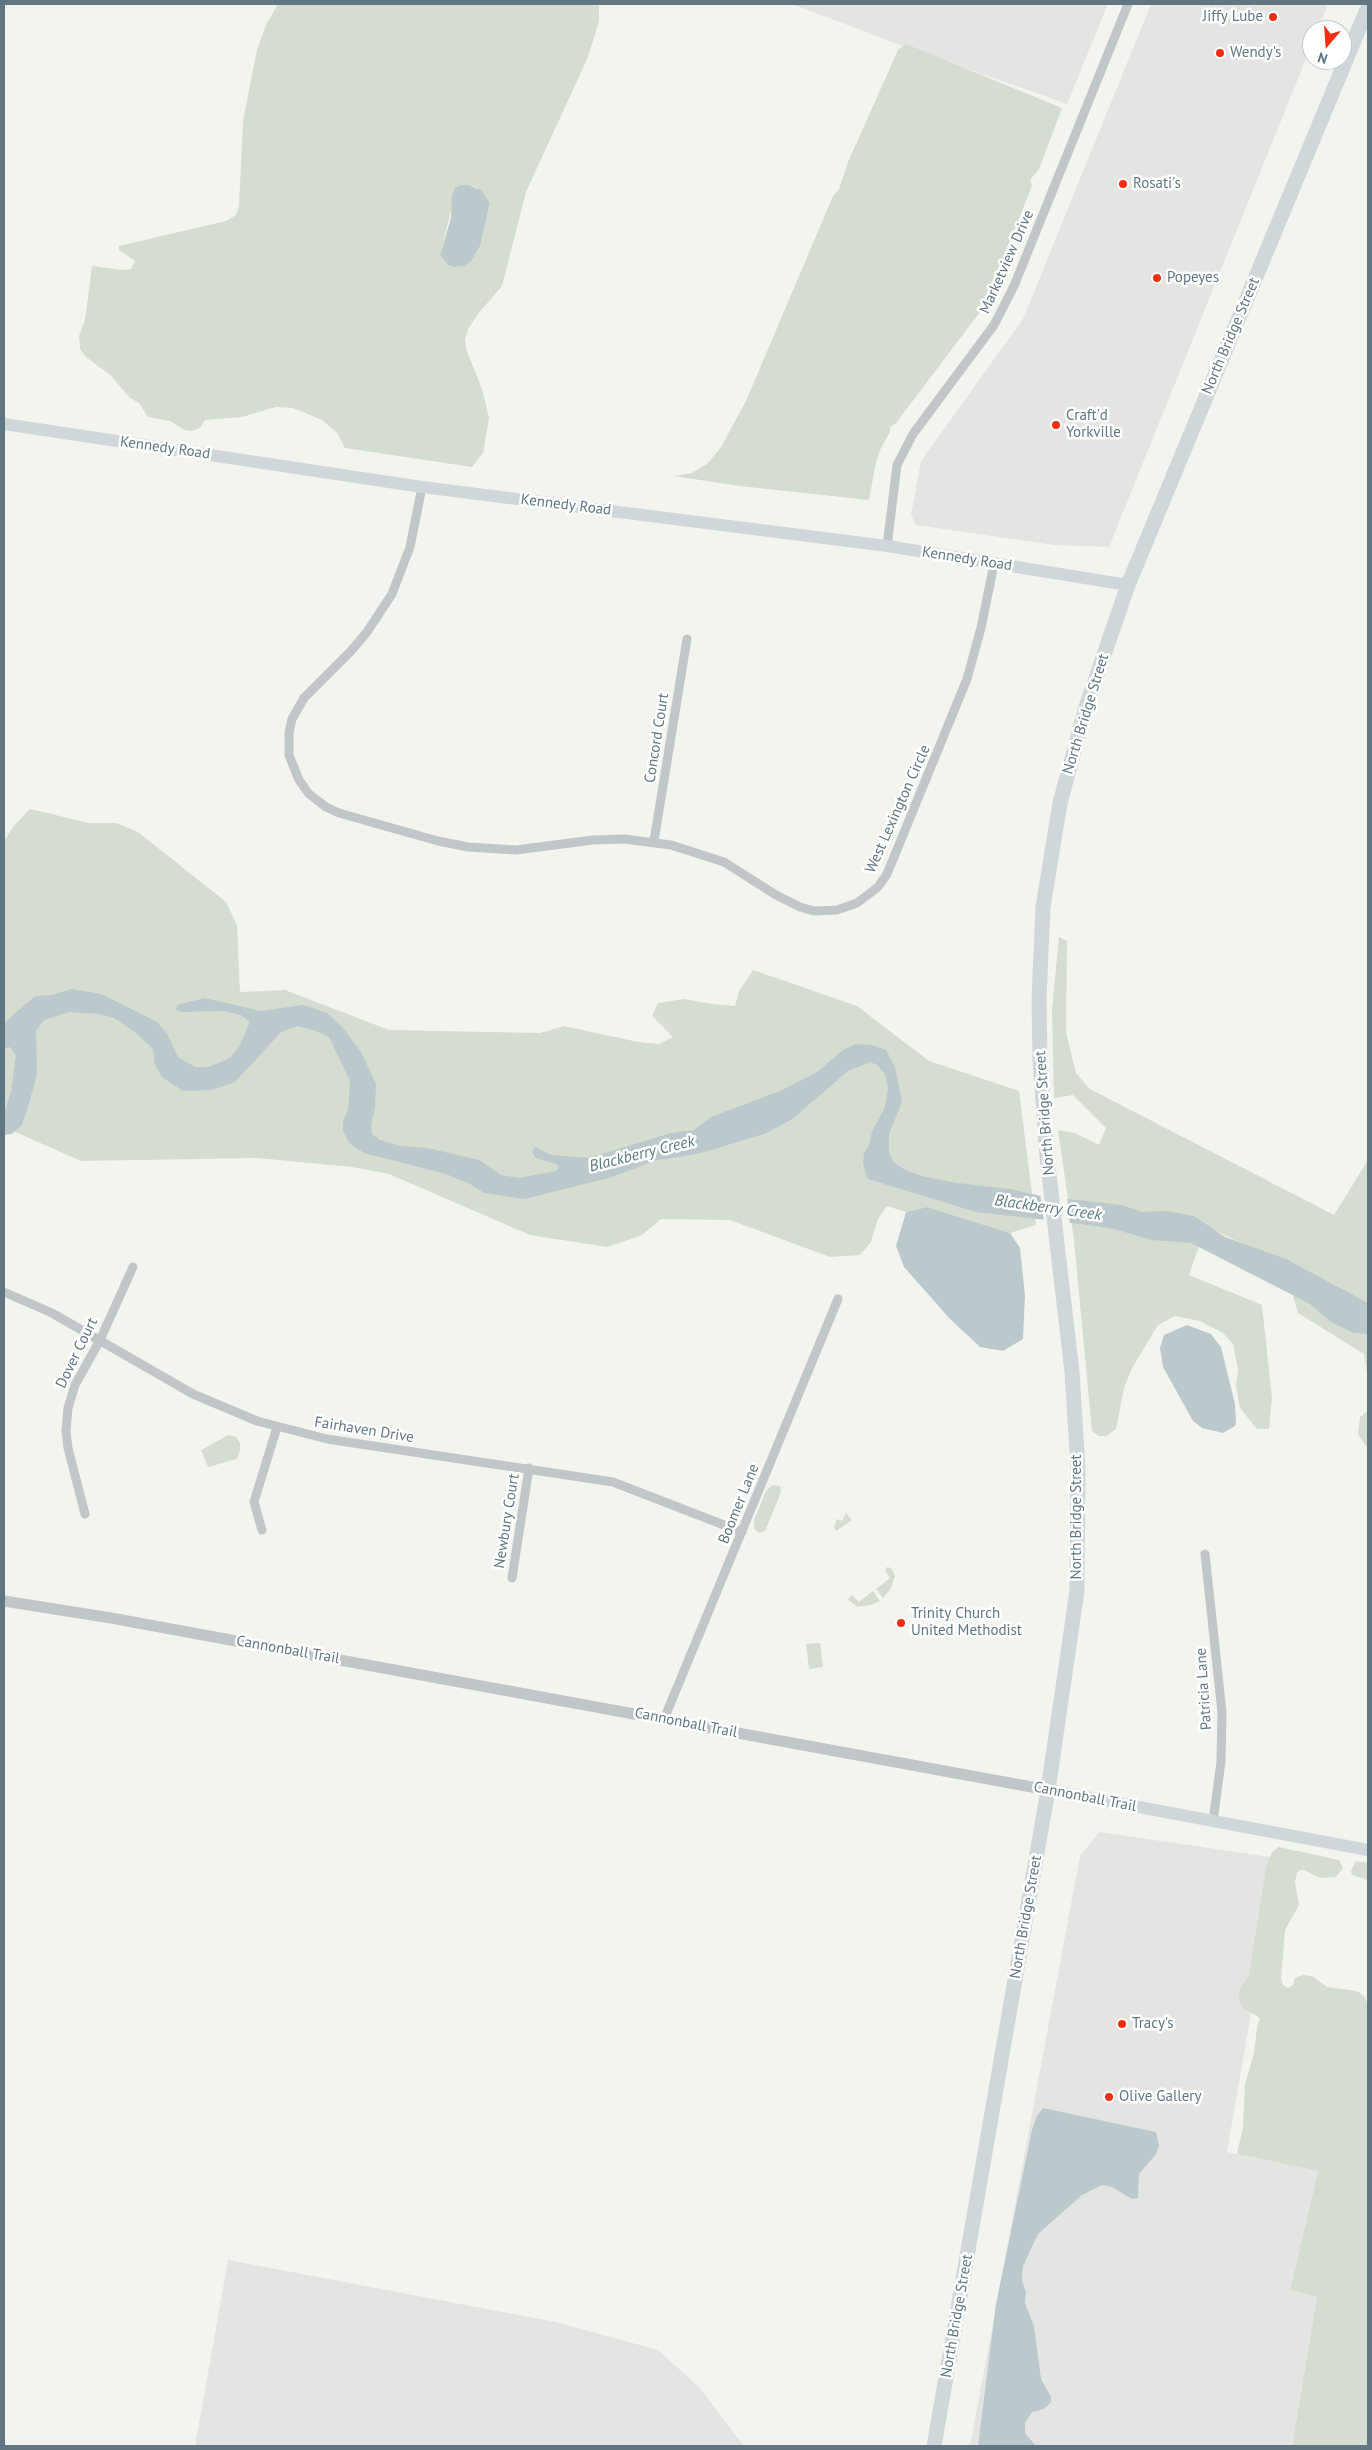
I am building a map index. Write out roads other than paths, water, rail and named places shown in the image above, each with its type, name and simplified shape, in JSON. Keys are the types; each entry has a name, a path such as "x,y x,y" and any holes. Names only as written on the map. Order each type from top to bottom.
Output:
{"highway":[{"name":"North Bridge Street","path":"934,2446 1048,1790 1077,1592 1077,1459 1072,1372 1048,1157 1039,1007 1043,907 1060,803 1085,710 1128,585 1368,7"}],"main road":[{"name":"Kennedy Road","path":"4,424 422,487 887,546 1128,585"},
{"name":"Cannonball Trail","path":"1048,1790 1368,1850"}],"street":[{"name":"Marketview Drive","path":"887,546 897,465 913,434 994,325 1014,286 1128,4"},
{"name":"West Lexington Circle","path":"422,487 410,547 392,594 367,632 351,651 304,698 292,719 289,734 289,755 299,780 309,794 317,801 339,813 438,841 463,846 496,850 516,850 593,840 654,842 724,862 776,895 800,907 814,910 837,910 857,903 869,895 887,874 966,679 980,628 994,564"},
{"name":"Concord Court","path":"654,842 687,640"},
{"name":"Dover Court","path":"85,1514 68,1448 66,1419 75,1385 100,1340 133,1267"},
{"name":"Fairhaven Drive","path":"4,1292 52,1313 193,1394 238,1414 277,1427 327,1439 613,1482 742,1532"},
{"name":"Boomer Lane","path":"664,1719 838,1299"},
{"path":"262,1530 254,1502 277,1427"},
{"name":"Newbury Court","path":"512,1578 529,1468"},
{"name":"Patricia Lane","path":"1205,1554 1222,1712 1221,1762 1213,1821"},
{"name":"Cannonball Trail","path":"4,1601 111,1618 1048,1790"}],"water":[{"path":"461,185 468,185 481,190 490,203 480,246 471,261 464,266 454,267 449,266 440,255 451,218 452,196 455,188"},
{"name":"Blackberry Creek","path":"72,989 101,994 157,1022 167,1034 178,1057 195,1067 209,1067 230,1058 239,1047 250,1022 241,1015 225,1011 182,1012 176,1010 177,1005 205,998 261,1011 303,1005 327,1013 343,1028 361,1052 376,1084 375,1108 371,1125 372,1134 380,1140 400,1146 427,1148 479,1160 501,1175 519,1178 556,1171 559,1165 536,1158 532,1152 535,1147 551,1155 588,1158 671,1133 694,1130 711,1117 780,1091 817,1072 843,1050 856,1044 872,1045 886,1050 895,1067 902,1102 889,1134 889,1152 894,1163 906,1170 921,1176 957,1183 1010,1189 1041,1196 1121,1205 1143,1212 1167,1211 1194,1216 1225,1237 1286,1259 1368,1303 1368,1334 1354,1333 1331,1322 1310,1304 1191,1243 1152,1240 1114,1229 1081,1224 976,1212 868,1179 863,1164 864,1153 869,1146 872,1132 885,1107 888,1088 885,1074 877,1065 870,1062 848,1071 791,1120 764,1134 701,1153 654,1161 612,1177 525,1199 484,1193 470,1184 446,1174 364,1153 349,1143 343,1131 343,1121 348,1110 350,1081 329,1037 316,1031 298,1026 281,1032 235,1082 212,1090 183,1091 162,1077 155,1065 153,1049 136,1033 114,1018 100,1014 69,1012 44,1020 36,1031 37,1074 28,1107 22,1125 12,1134 4,1135 4,1113 11,1092 16,1055 10,1047 4,1049 4,1023 35,996 52,995"},
{"path":"927,1207 1010,1233 1020,1248 1025,1296 1023,1339 1003,1351 980,1347 950,1319 904,1267 896,1246 906,1212"},
{"path":"1187,1325 1211,1334 1221,1347 1235,1404 1236,1422 1235,1426 1223,1433 1202,1428 1193,1421 1163,1367 1160,1348 1164,1335"},
{"path":"1043,2108 1156,2132 1159,2146 1156,2154 1139,2174 1138,2198 1132,2199 1112,2187 1102,2185 1082,2195 1038,2234 1023,2266 1022,2281 1026,2292 1025,2303 1034,2326 1041,2379 1051,2397 1051,2402 1044,2409 1032,2412 1025,2423 1025,2433 1036,2446 978,2446 996,2304 1032,2130 1037,2116"}],"place":[{"name":"Jiffy Lube","path":"1273,17"},
{"name":"Wendy's","path":"1220,53"},
{"name":"Rosati's","path":"1123,184"},
{"name":"Popeyes","path":"1157,278"},
{"name":"Craft'd Yorkville","path":"1056,425"},
{"name":"Trinity Church United Methodist","path":"901,1623"},
{"name":"Tracy's","path":"1122,2024"},
{"name":"Olive Gallery","path":"1109,2097"}]}
